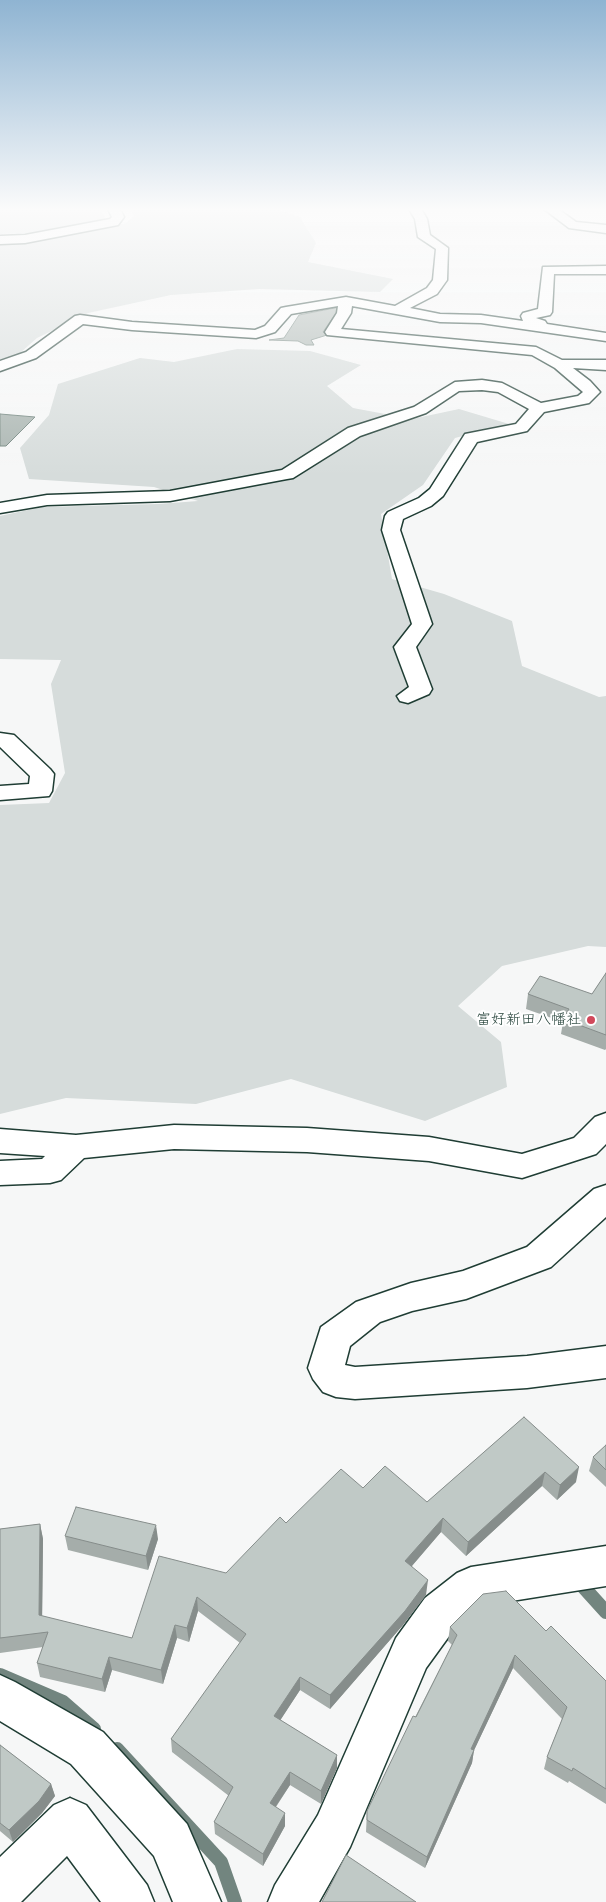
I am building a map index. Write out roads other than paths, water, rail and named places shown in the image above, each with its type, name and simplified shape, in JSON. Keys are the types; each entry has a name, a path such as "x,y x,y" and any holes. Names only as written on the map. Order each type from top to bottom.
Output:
{"street":[{"path":"399,309 421,298"},
{"path":"546,298 545,312 528,316 530,321 556,329"},
{"path":"346,301 344,313 332,332 536,350 560,365 585,384 592,392 583,400 539,408 521,428 471,438 438,492 425,502 394,516 391,530 422,624 405,648 421,689 408,696"},
{"path":"0,366 31,355 80,319 132,326 256,334 270,328 286,311 346,301 399,309 440,318 481,318 606,337"},
{"path":"560,365 570,362 606,365"},
{"path":"0,508 47,500 170,496 287,474 354,432 420,410 455,387 482,384 502,388 539,408"},
{"path":"0,740 6,740 42,774 40,791 0,793"},
{"path":"0,1141 76,1147 174,1137 307,1140 429,1150 522,1166 585,1146 606,1125"},
{"path":"0,1173 50,1171 76,1147"},
{"path":"606,1198 540,1258 466,1285 411,1297 368,1312 334,1338 326,1368 336,1381 355,1383 527,1372 606,1362"},
{"path":"292,1902 334,1831 411,1653 440,1613 471,1587 606,1566"},
{"path":"0,1697 87,1748 171,1840 197,1902"},
{"path":"0,1890 70,1820 130,1902"}],"waterway":[{"path":"578,1581 606,1612"},
{"path":"0,1675 63,1702 94,1729"},
{"path":"117,1749 221,1862 235,1902"}],"place":[{"name":"富好新田八幡社","path":"591,1020"}]}
